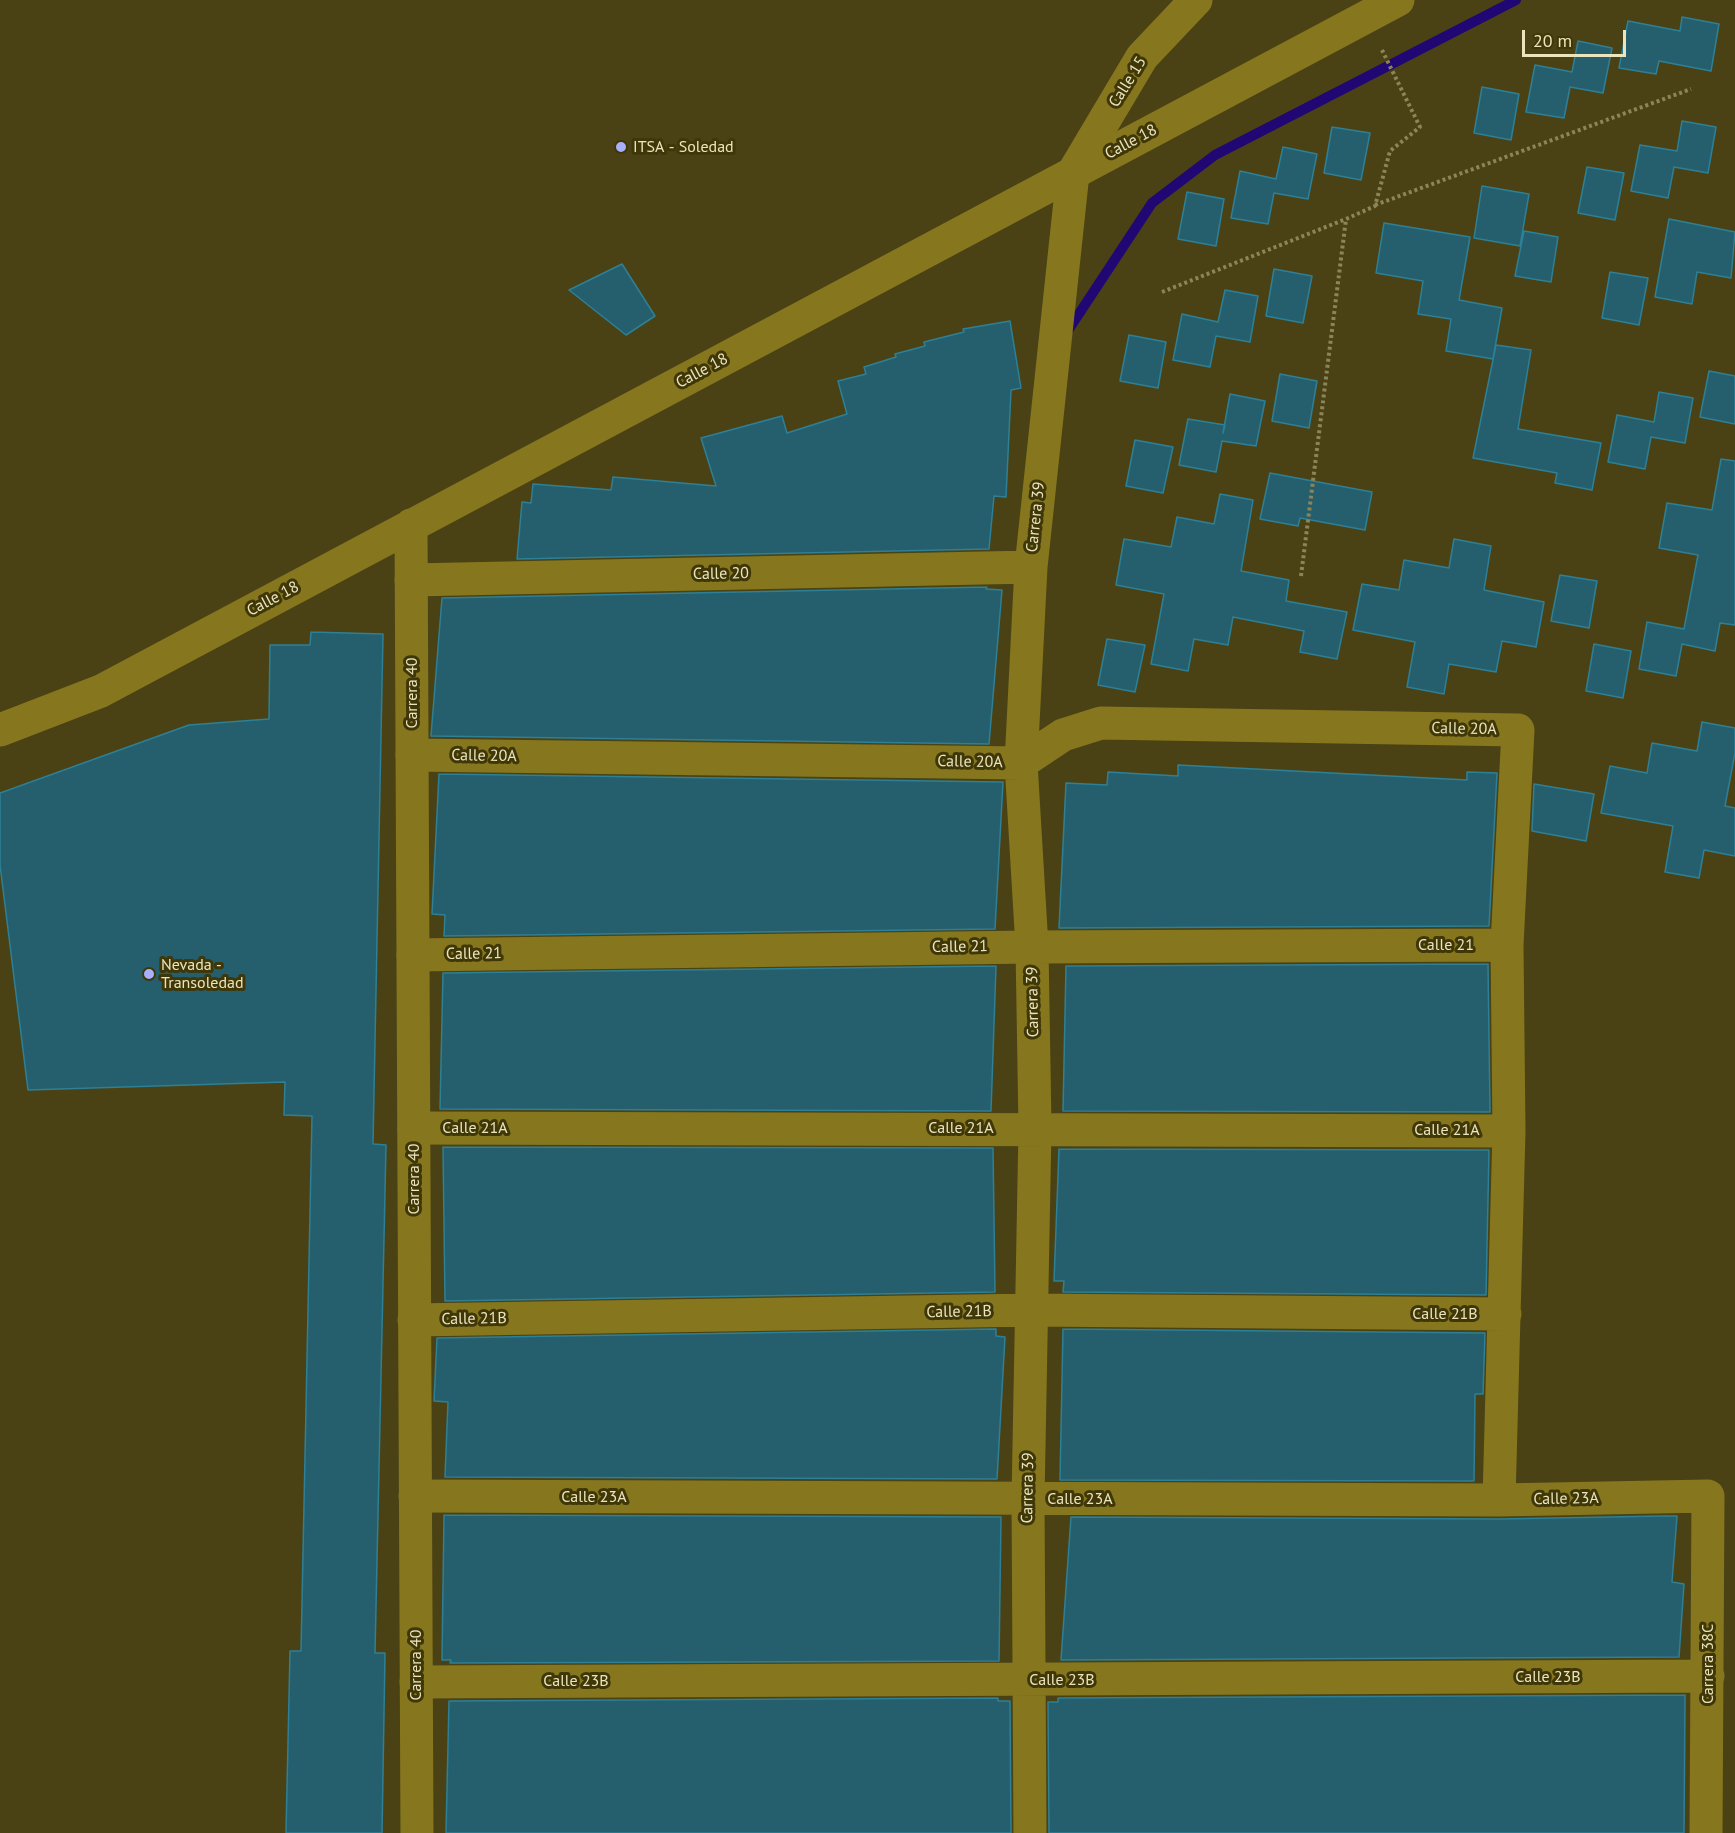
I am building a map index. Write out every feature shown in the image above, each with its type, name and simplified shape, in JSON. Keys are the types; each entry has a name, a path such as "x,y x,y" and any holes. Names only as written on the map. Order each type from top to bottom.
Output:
{"street":[{"name":"Calle 15","path":"1072,173 1142,57 1196,0"},
{"name":"Calle 18","path":"0,730 100,691 1398,0"},
{"name":"Carrera 39","path":"1030,1833 1027,1680 1028,1499 1035,1128 1032,946 1021,763 1031,567 1072,173"},
{"name":"Carrera 40","path":"411,525 417,1833"},
{"name":"Calle 20","path":"411,580 1031,567"},
{"name":"Calle 20A","path":"412,755 1021,763 1063,735 1101,723 1518,730 1507,945"},
{"name":"Calle 21","path":"413,954 1032,946 1507,945"},
{"path":"1499,1500 1509,1131 1507,945"},
{"name":"Calle 21A","path":"414,1128 1509,1131"},
{"name":"Calle 21B","path":"414,1320 1032,1310 1505,1314"},
{"name":"Calle 23A","path":"415,1496 1499,1500 1708,1496"},
{"name":"Carrera 38C","path":"1706,1833 1708,1496"},
{"name":"Calle 23B","path":"416,1682 1708,1676"}],"path":[{"path":"1375,206 1390,152 1420,127 1382,51"},
{"path":"1162,292 1375,206 1691,88"},
{"path":"1301,576 1346,219"}],"building":[{"path":"1682,17 1719,24 1711,71 1659,61 1656,74 1619,68 1628,21 1680,31"},
{"path":"1578,41 1612,48 1603,93 1570,87 1564,118 1526,112 1535,65 1572,72"},
{"path":"1482,87 1519,94 1511,140 1474,133"},
{"path":"1682,121 1716,127 1708,173 1674,167 1668,198 1631,191 1640,145 1677,151"},
{"path":"1332,127 1370,133 1361,180 1324,173"},
{"path":"1283,147 1317,154 1308,199 1274,193 1268,224 1231,218 1240,171 1276,179"},
{"path":"1587,167 1624,173 1615,220 1578,213"},
{"path":"1482,186 1529,194 1520,246 1474,238"},
{"path":"1187,192 1224,199 1216,246 1178,239"},
{"path":"1669,219 1735,232 1731,278 1697,272 1692,304 1655,297"},
{"path":"1384,223 1470,237 1459,300 1502,308 1493,359 1446,351 1451,319 1418,314 1423,281 1376,273"},
{"path":"1524,231 1558,237 1551,282 1515,276"},
{"path":"622,264 655,316 626,335 569,290"},
{"path":"1274,269 1312,276 1303,323 1266,316"},
{"path":"1610,272 1648,278 1639,325 1602,318"},
{"path":"1225,290 1258,296 1250,342 1216,336 1210,367 1173,360 1182,314 1218,322"},
{"path":"1010,321 1021,388 1011,390 1006,497 994,496 989,549 517,559 522,502 531,503 533,484 611,490 613,477 716,486 701,438 782,416 787,433 847,414 838,381 866,374 864,367 896,357 895,354 925,346 924,342 964,332 963,329"},
{"path":"1129,335 1166,342 1158,388 1120,381"},
{"path":"1496,345 1531,350 1518,429 1601,443 1592,490 1555,483 1557,473 1473,458"},
{"path":"1709,371 1735,376 1735,424 1700,417"},
{"path":"1280,374 1317,381 1309,428 1272,421"},
{"path":"1659,392 1693,398 1685,443 1651,437 1645,469 1608,462 1617,415 1654,422"},
{"path":"1230,394 1265,401 1256,446 1222,441 1216,472 1179,465 1188,419 1224,425"},
{"path":"1135,440 1173,447 1163,493 1126,486"},
{"path":"1721,459 1735,461 1735,625 1720,623 1715,651 1682,644 1676,676 1639,669 1647,622 1684,629 1698,555 1659,548 1667,503 1712,510"},
{"path":"1270,473 1372,492 1365,530 1300,518 1298,526 1260,519"},
{"path":"1220,494 1253,500 1241,571 1289,580 1286,601 1347,612 1337,659 1300,652 1304,631 1233,617 1228,645 1194,639 1188,671 1151,664 1164,594 1116,585 1124,539 1171,547 1177,517 1214,524"},
{"path":"1454,539 1491,546 1484,590 1544,602 1536,647 1502,641 1496,672 1449,664 1444,694 1407,687 1415,642 1353,630 1362,584 1399,590 1404,560 1449,568"},
{"path":"1560,575 1597,581 1589,628 1551,621"},
{"path":"987,587 986,589 1002,590 989,744 431,736 442,598"},
{"path":"311,632 383,634 373,1144 386,1145 375,1653 385,1653 382,1833 286,1833 290,1651 301,1651 312,1116 284,1115 285,1082 28,1090 0,865 0,793 189,725 269,719 270,645 310,645"},
{"path":"1107,639 1145,645 1135,692 1098,685"},
{"path":"1594,644 1631,651 1623,698 1586,691"},
{"path":"1702,722 1735,728 1735,753 1725,806 1735,808 1735,856 1704,850 1699,878 1665,872 1673,826 1601,813 1610,766 1647,773 1652,743 1697,751"},
{"path":"1178,765 1467,780 1467,772 1497,773 1489,926 1059,928 1066,783 1107,785 1108,772 1178,776"},
{"path":"439,774 1003,782 995,929 444,936 445,915 432,914"},
{"path":"1534,784 1594,794 1586,841 1532,831"},
{"path":"1488,964 1490,1112 1063,1111 1066,966"},
{"path":"996,966 991,1111 440,1109 443,973"},
{"path":"443,1147 993,1148 995,1292 445,1301"},
{"path":"1059,1149 1489,1150 1486,1295 1063,1292 1064,1281 1054,1281"},
{"path":"996,1329 996,1336 1005,1337 997,1479 445,1477 448,1402 434,1401 437,1338"},
{"path":"1063,1329 1485,1333 1483,1394 1475,1394 1474,1481 1060,1480"},
{"path":"444,1515 1001,1517 999,1661 450,1663 451,1660 442,1660"},
{"path":"1677,1516 1672,1582 1684,1584 1679,1657 1061,1660 1071,1517 1499,1519"},
{"path":"1685,1695 1684,1833 1049,1833 1048,1702 1058,1702 1058,1698"},
{"path":"998,1698 998,1701 1010,1701 1011,1833 446,1833 449,1701"}],"waterway":[{"path":"1067,332 1152,203 1215,155 1516,0"}],"place":[{"name":"ITSA - Soledad","path":"621,147"},
{"name":"Nevada - Transoledad","path":"149,974"}]}
